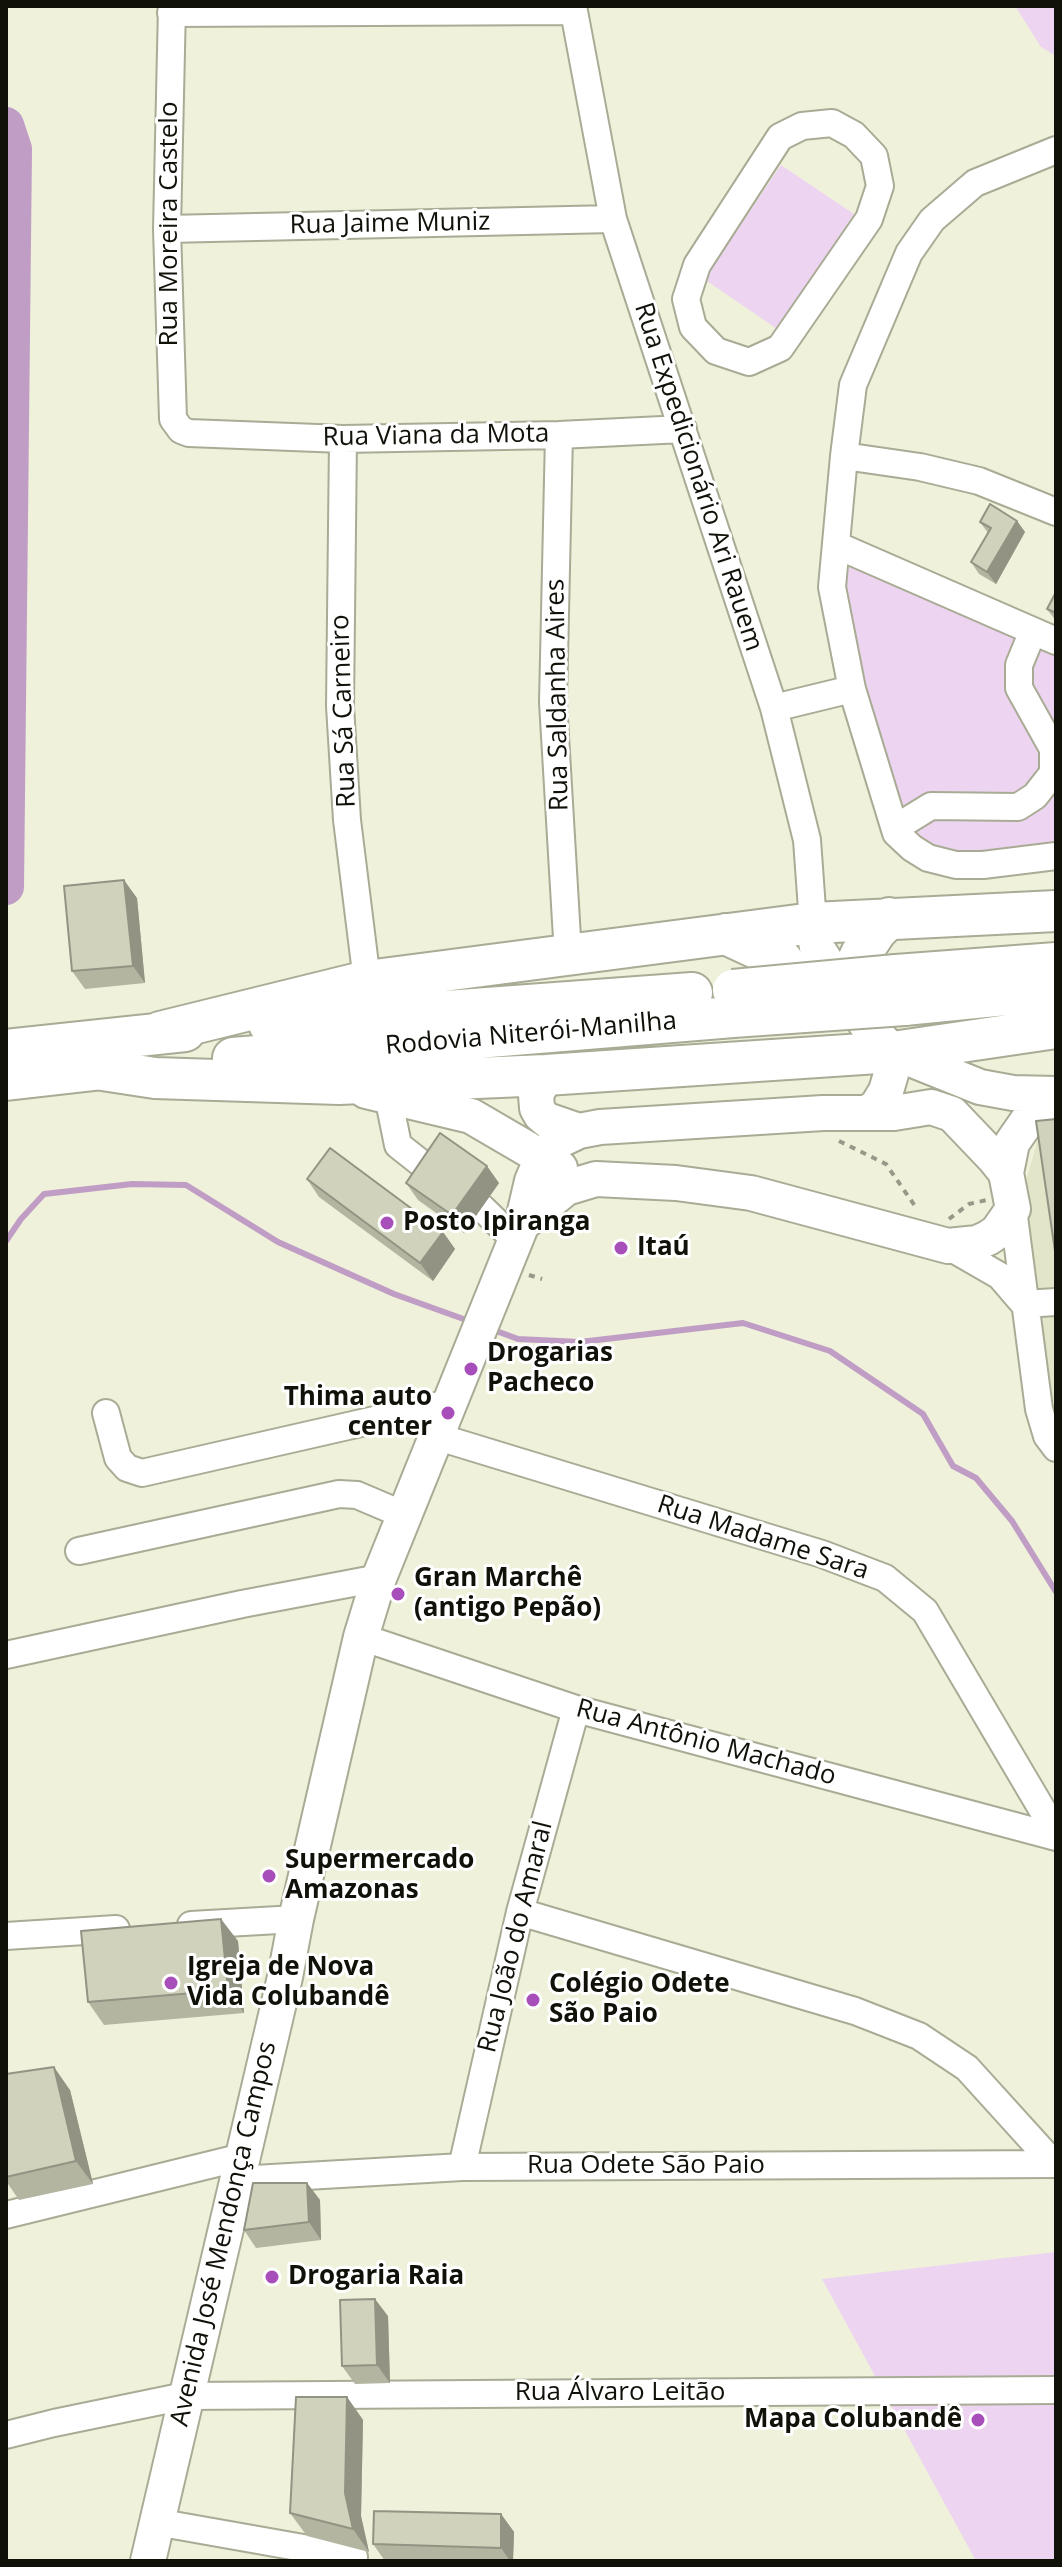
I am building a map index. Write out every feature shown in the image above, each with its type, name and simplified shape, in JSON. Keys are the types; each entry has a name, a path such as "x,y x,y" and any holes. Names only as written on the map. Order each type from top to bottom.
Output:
{"highway":[{"path":"160,1032 367,981 726,934 815,936 889,918 1056,911"},
{"path":"852,1001 854,975 861,954 889,918"},
{"path":"726,934 782,960 795,980 801,999"},
{"name":"Rodovia Niterói-Manilha","path":"900,990 1056,963"},
{"name":"Rodovia Niterói-Manilha","path":"6,1050 78,1062 900,990 1056,990"},
{"name":"Rodovia Niterói-Manilha","path":"6,1080 78,1062 160,1032 733,1004"},
{"path":"78,1062 155,1078 339,1084 635,1071 893,1052 1056,1028"}],"main road":[{"name":"Rua Expedicionário Ari Rauem","path":"756,1062 778,1045 791,1024 801,999 815,936"},
{"name":"Rua Expedicionário Ari Rauem","path":"815,936 866,1024 893,1052"},
{"path":"867,1113 877,1106 886,1091 893,1052 980,1087 1013,1093 1056,1094"},
{"path":"546,1075 536,1095 541,1115 579,1131"},
{"path":"339,1084 471,1116 542,1158 575,1174 596,1179"},
{"path":"1005,1194 1012,1143 1030,1117 1056,1094"},
{"path":"542,1158 556,1142 579,1131 638,1124 823,1113 894,1113 931,1107 952,1114 982,1144 1005,1194"},
{"path":"579,1131 573,1143 574,1158 578,1166 596,1179"},
{"name":"Avenida José Mendonça Campos","path":"148,2561 361,1637 379,1578 491,1303 542,1158"},
{"name":"Avenida José Mendonça Campos","path":"518,1232 566,1188 596,1179 676,1183 751,1193 944,1233 977,1243 997,1232 1005,1194"}],"street":[{"path":"172,10 574,9"},
{"name":"Rua Expedicionário Ari Rauem","path":"574,9 613,219 774,708 807,840 815,936"},
{"name":"Rua Moreira Castelo","path":"172,10 167,229 173,419 181,430 189,433"},
{"path":"832,123 854,135 874,156 880,186 869,219 780,348 749,362 716,351 693,327 686,299 697,265 780,137 802,126 832,123"},
{"path":"1056,150 975,183 932,220 909,253 853,385 832,587 852,689 896,833 928,858 956,865 983,865 1056,856"},
{"name":"Rua Jaime Muniz","path":"167,229 613,219"},
{"name":"Rua Viana da Mota","path":"189,433 343,439 683,429"},
{"name":"Rua Saldanha Aires","path":"559,435 553,702 568,955"},
{"name":"Rua Sá Carneiro","path":"343,439 340,706 347,820 367,981"},
{"path":"844,456 920,467 979,481 1056,512"},
{"path":"836,545 1044,636 1019,665 1019,688 1053,749 1053,773 1035,796 1018,807 931,806 905,822 896,833"},
{"path":"774,708 852,689"},
{"path":"388,1096 398,1145 436,1175"},
{"path":"1005,1194 1030,1339 1048,1415 1047,1436 1056,1448"},
{"path":"482,1208 518,1232"},
{"path":"944,1233 1000,1276 1024,1304"},
{"path":"1024,1304 1056,1302"},
{"path":"1030,1339 1056,1352"},
{"path":"106,1413 118,1458 127,1468 142,1473 449,1403"},
{"name":"Rua Madame Sara","path":"435,1436 822,1554 885,1578 925,1611 1056,1835"},
{"path":"79,1551 339,1494 357,1495 404,1515"},
{"path":"6,1655 379,1578"},
{"name":"Rua Antônio Machado","path":"361,1637 576,1709 1056,1835"},
{"name":"Rua João do Amaral","path":"462,2167 520,1912 576,1709"},
{"path":"520,1912 855,2011 919,2036 967,2068 1055,2164"},
{"path":"174,1926 296,1919"},
{"path":"6,1936 143,1928"},
{"name":"Rua Odete São Paio","path":"6,2215 240,2168 1055,2164"},
{"name":"Rua Álvaro Leitão","path":"6,2435 185,2396 1056,2390"},
{"path":"156,2522 354,2557"}],"path":[{"path":"831,1137 886,1164 920,1214"},
{"path":"944,1233 947,1221 969,1204 1005,1194"}],"shaded area":[{"path":"1015,6 1056,6 1056,56 1041,47"},
{"path":"781,165 854,214 777,329 704,279"},
{"path":"869,567 1056,651 1056,848 942,855 902,835 838,586 849,568"},
{"path":"1056,1126 1056,1407 1047,1386 1024,1188 1038,1139"},
{"name":"Mapa Colubandê","path":"1056,2252 1056,2561 976,2561 822,2279"}],"building":[{"path":"990,504 1017,521 987,572 971,562 991,528 980,522"},
{"path":"1056,592 1056,613 1047,609"},
{"path":"124,880 133,966 72,971 64,886"},
{"path":"1056,1119 1056,1258 1036,1121"},
{"path":"440,1133 487,1166 452,1215 406,1183"},
{"name":"Posto Ipiranga","path":"330,1148 443,1232 420,1263 307,1179"},
{"path":"221,1919 228,1990 88,2002 81,1931"},
{"path":"54,2067 76,2161 6,2177 6,2074"},
{"path":"253,2183 307,2183 309,2222 244,2230"},
{"path":"375,2299 377,2365 342,2366 340,2300"},
{"path":"296,2397 347,2397 345,2493 353,2529 290,2513"},
{"path":"374,2511 501,2514 501,2548 373,2544"}],"waterway":[{"path":"6,125 14,149 6,887"},
{"path":"6,1241 44,1194 132,1184 186,1185 278,1242 394,1294 469,1321"},
{"path":"491,1329 518,1339 580,1342 743,1323 830,1351 923,1414 953,1466 976,1478 1012,1521 1056,1592"}],"place":[{"name":"Posto Ipiranga","path":"387,1223"},
{"name":"Itaú","path":"621,1248"},
{"name":"Drogarias Pacheco","path":"471,1369"},
{"name":"Thima auto center","path":"448,1413"},
{"name":"Gran Marchê (antigo Pepão)","path":"398,1594"},
{"name":"Supermercado Amazonas","path":"269,1876"},
{"name":"Igreja de Nova Vida Colubandê","path":"171,1983"},
{"name":"Colégio Odete São Paio","path":"533,2000"},
{"name":"Drogaria Raia","path":"272,2277"},
{"name":"Mapa Colubandê","path":"978,2420"}]}
